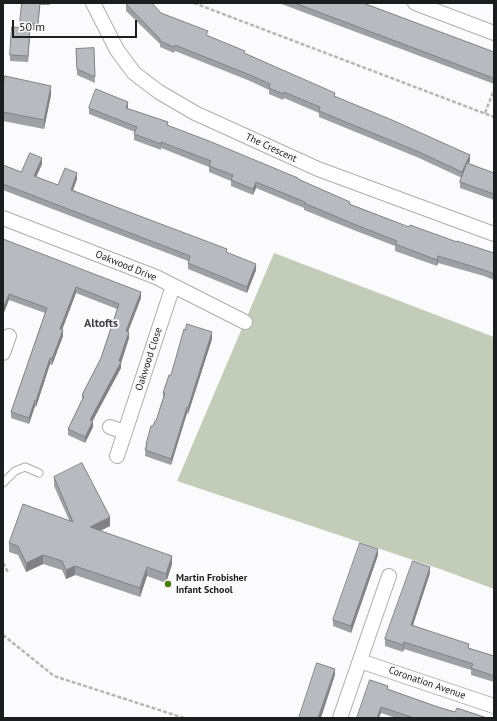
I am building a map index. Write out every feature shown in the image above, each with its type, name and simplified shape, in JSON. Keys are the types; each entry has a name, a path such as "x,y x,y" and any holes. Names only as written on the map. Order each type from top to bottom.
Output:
{"street":[{"name":"The Crescent","path":"93,3 117,50 134,72 159,92 189,110 318,169 494,234"},
{"path":"415,3 494,33"},
{"name":"Oakwood Drive","path":"3,218 156,277 245,322"},
{"name":"Oakwood Close","path":"117,456 173,286"},
{"path":"3,353 9,336"},
{"path":"110,427 124,432"},
{"path":"340,718 389,576"},
{"name":"Coronation Avenue","path":"360,661 494,706"}],"lane":[{"path":"3,483 15,470 25,467 39,473"}],"path":[{"path":"194,3 494,117"},
{"path":"485,113 494,90"},
{"path":"3,563 8,572"},
{"path":"3,635 54,676 184,718"}],"green space":[{"path":"274,253 494,337 494,589 440,569 177,481"}],"building":[{"path":"22,3 40,3 38,24 20,23"},
{"path":"152,3 161,13 208,31 206,35 245,51 244,53 335,93 334,96 470,155 462,172 419,152 319,111 320,107 284,92 283,94 269,88 270,84 250,75 175,45 174,47 160,41 160,39 126,4"},
{"path":"295,3 363,3 494,52 494,78"},
{"path":"12,27 30,28 28,56 10,55"},
{"path":"94,48 95,77 77,69 76,49"},
{"path":"5,76 51,86 44,120 3,112 3,86"},
{"path":"96,89 128,102 126,108 168,122 167,125 298,178 350,202 349,204 409,227 410,225 457,242 494,253 494,274 438,256 437,260 395,244 397,241 256,182 253,189 231,180 233,175 209,166 211,161 161,142 161,144 134,134 137,127 89,108"},
{"path":"30,153 42,158 34,176 58,185 65,168 77,173 71,190 227,249 226,252 256,264 247,287 188,263 190,256 3,184 3,165 21,172"},
{"path":"467,163 494,173 494,194 460,182"},
{"path":"3,239 141,292 126,331 129,332 119,361 121,362 90,420 93,421 85,437 68,429 84,396 82,395 101,358 119,304 76,287 60,329 63,330 52,359 50,358 29,418 11,412 47,308 9,294 3,309"},
{"path":"187,324 212,332 171,459 145,450 151,426 153,426 156,421 165,393 163,393 169,375 171,375 184,329 185,330"},
{"path":"82,463 110,517 90,527 172,556 166,574 147,567 140,588 75,566 66,570 62,561 43,555 26,563 18,546 9,543 23,504 73,522 54,477"},
{"path":"360,543 378,549 351,626 333,620"},
{"path":"413,561 430,567 411,625 469,644 468,648 494,656 494,676 471,668 473,664 404,642 403,645 385,639"},
{"path":"317,663 335,669 318,718 299,718"},
{"path":"370,680 388,686 387,689 438,707 455,712 457,708 487,718 414,718 381,707 377,718 357,718"}],"place":[{"name":"Martin Frobisher Infant School","path":"168,584"}],"district":[{"name":"Altofts","path":"101,324"}]}
